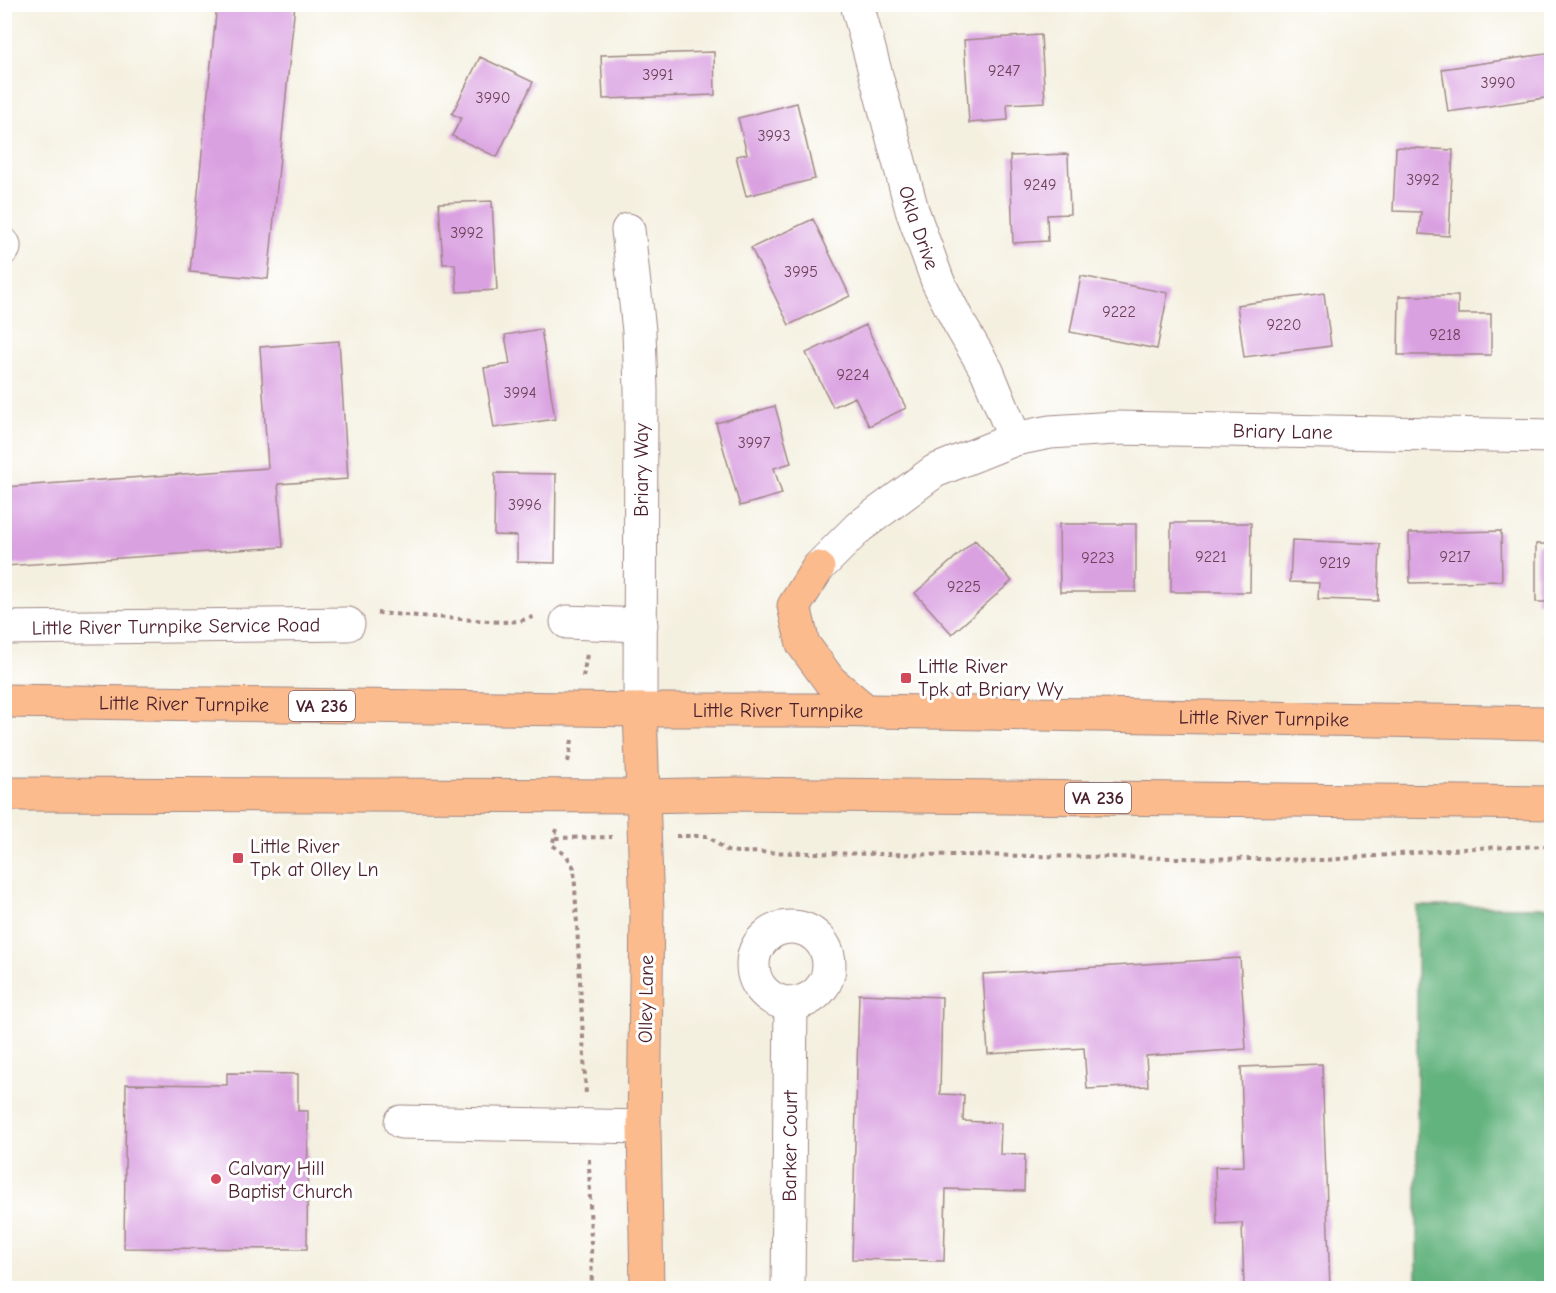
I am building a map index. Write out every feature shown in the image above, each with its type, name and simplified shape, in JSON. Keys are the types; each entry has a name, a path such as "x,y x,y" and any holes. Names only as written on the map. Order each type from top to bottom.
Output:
{"main road":[{"path":"818,568 794,606 803,644 830,681 866,711"},
{"name":"Little River Turnpike","path":"4,701 577,710 866,711 1551,723"},
{"name":"Olley Lane","path":"640,710 647,910 644,1127 647,1288"},
{"name":"VA 236","path":"4,794 562,796 737,794 1551,802"}],"street":[{"name":"Okla Drive","path":"857,4 912,210 938,282 987,371 1016,439"},
{"name":"Briary Way","path":"628,230 639,331 640,710"},
{"name":"Briary Lane","path":"818,568 859,527 934,471 1016,439 1050,432 1115,429 1551,436"},
{"path":"555,617 640,625"},
{"name":"Little River Turnpike Service Road","path":"4,628 348,624"},
{"name":"Barker Court","path":"788,1288 791,1003"},
{"path":"401,1122 644,1127"}],"path":[{"path":"348,624 358,613 511,623 530,618 555,617"},
{"path":"589,646 552,845 567,856 574,868 588,1126 592,1288"},
{"path":"708,836 727,851 732,852 1326,860 1475,848 1551,846"}],"green space":[{"path":"1417,906 1551,907 1551,1288 1417,1288"}],"building":[{"path":"217,4 295,4 268,279 190,272"},
{"path":"1041,35 1045,102 1007,104 1008,120 969,123 964,40"},
{"path":"714,52 715,95 603,99 601,55"},
{"path":"1552,53 1552,97 1448,112 1442,69"},
{"path":"480,57 533,82 497,157 452,136 461,118 452,114"},
{"path":"797,103 815,179 746,196 736,156 747,154 738,118"},
{"path":"1396,147 1453,150 1449,236 1419,234 1421,212 1393,211"},
{"path":"1068,154 1070,214 1047,215 1048,241 1013,243 1010,156"},
{"path":"492,201 497,290 457,292 455,264 443,264 439,203"},
{"path":"813,219 850,296 789,325 751,248"},
{"path":"1081,276 1168,293 1157,349 1070,332"},
{"path":"1324,293 1331,346 1244,357 1237,305"},
{"path":"1399,296 1458,296 1458,314 1491,314 1491,355 1398,355"},
{"path":"866,325 906,408 869,426 855,397 833,407 806,353"},
{"path":"541,329 555,419 494,428 484,368 510,364 505,335"},
{"path":"339,341 348,479 278,484 283,547 5,566 5,487 268,468 260,347"},
{"path":"775,406 791,463 774,468 782,494 740,506 716,423"},
{"path":"495,473 556,474 555,563 517,562 517,536 494,535"},
{"path":"1171,523 1251,523 1250,592 1171,592"},
{"path":"1059,524 1136,524 1136,592 1060,592"},
{"path":"1501,531 1502,581 1410,583 1409,533"},
{"path":"975,540 1012,581 952,634 915,593"},
{"path":"1292,540 1380,544 1378,601 1318,599 1319,583 1290,582"},
{"path":"1536,544 1552,544 1552,602 1536,602"},
{"path":"1240,958 1246,1049 1146,1056 1148,1086 1087,1089 1084,1048 988,1054 983,974"},
{"path":"859,994 942,997 940,1094 964,1095 963,1121 1001,1123 1000,1154 1025,1155 1024,1191 946,1189 944,1261 852,1259"},
{"path":"1322,1064 1330,1288 1244,1288 1242,1223 1217,1224 1215,1167 1244,1166 1241,1067"},
{"name":"Calvary Hill Baptist Church","path":"227,1073 298,1074 298,1111 308,1111 307,1249 124,1248 126,1084 227,1085"}],"place":[{"name":"Little River Tpk at Briary Wy","path":"906,678"},
{"name":"Little River Tpk at Olley Ln","path":"238,858"},
{"name":"Calvary Hill Baptist Church","path":"216,1179"}]}
